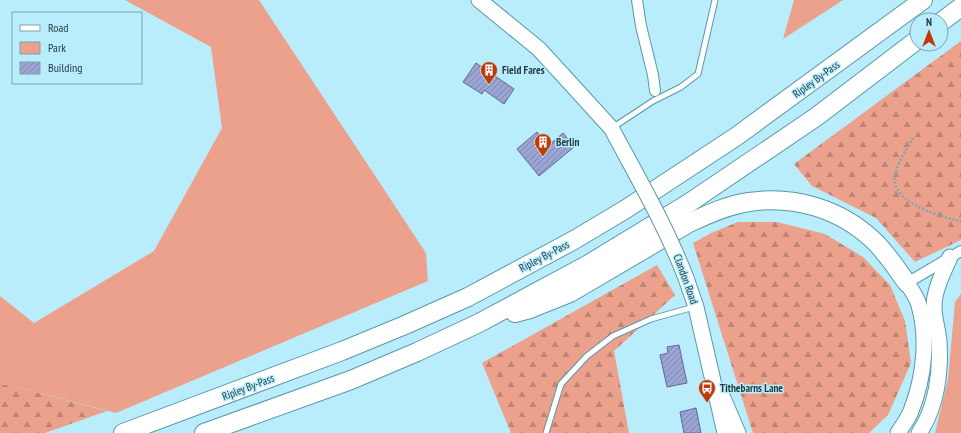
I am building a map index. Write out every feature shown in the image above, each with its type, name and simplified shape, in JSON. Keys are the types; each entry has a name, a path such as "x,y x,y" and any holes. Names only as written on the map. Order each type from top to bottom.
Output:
{"highway":[{"name":"Ripley By-Pass","path":"123,433 328,356 405,325 468,296 574,240 626,209 737,136 923,0"},
{"path":"949,16 961,7"},
{"path":"204,433 351,380 416,352 479,323 586,265 689,203 816,117 909,46"},
{"path":"479,323 530,309 570,293 689,223 708,214 748,202 783,200 802,203 829,212 854,225 873,240 907,282"}],"main road":[{"name":"Clandon Road","path":"479,0 539,49 614,133 674,245 696,307 725,433"},
{"path":"919,433 933,405 937,383 939,341 934,308 935,295 955,254"},
{"path":"898,433 910,413 919,386 924,344 922,322 917,300 907,282"},
{"path":"712,374 738,433"}],"street":[{"path":"637,0 641,26 654,79 655,91"},
{"path":"907,282 955,254"}],"lane":[{"path":"614,133 653,101 681,87 698,74 715,0"},
{"path":"546,433 561,384 587,356 613,336 651,319 696,307"}],"path":[{"path":"913,138 898,165 894,182 897,190 912,204 937,216 961,221"}],"green space":[{"path":"125,0 259,0 426,253 428,281 116,413 10,385 0,385 0,296 34,323 154,251 222,128 211,47"},
{"path":"794,0 843,0 783,39"},
{"path":"961,41 961,240 915,262 876,218 812,186 794,164 946,52 949,52 949,50"},
{"path":"738,222 777,222 825,234 863,257 890,285 905,321 911,363 888,415 869,433 753,433 693,243 711,233"},
{"path":"657,265 675,295 614,351 629,433 511,433 482,363"},
{"path":"961,294 961,433 935,433 948,379 955,302"},
{"path":"0,385 10,385 107,411 45,433 0,433"}],"building":[{"name":"Field Fares","path":"476,63 514,89 504,104 484,90 482,94 463,82"},
{"name":"Berlin","path":"537,132 548,146 563,133 574,147 539,176 517,149"},
{"path":"679,345 687,383 667,387 660,355 668,353 667,347"},
{"path":"696,408 701,433 684,433 680,412"}],"place":[{"name":"Field Fares","path":"489,85"},
{"name":"Berlin","path":"543,157"},
{"name":"Tithebarns Lane","path":"707,403"}]}
